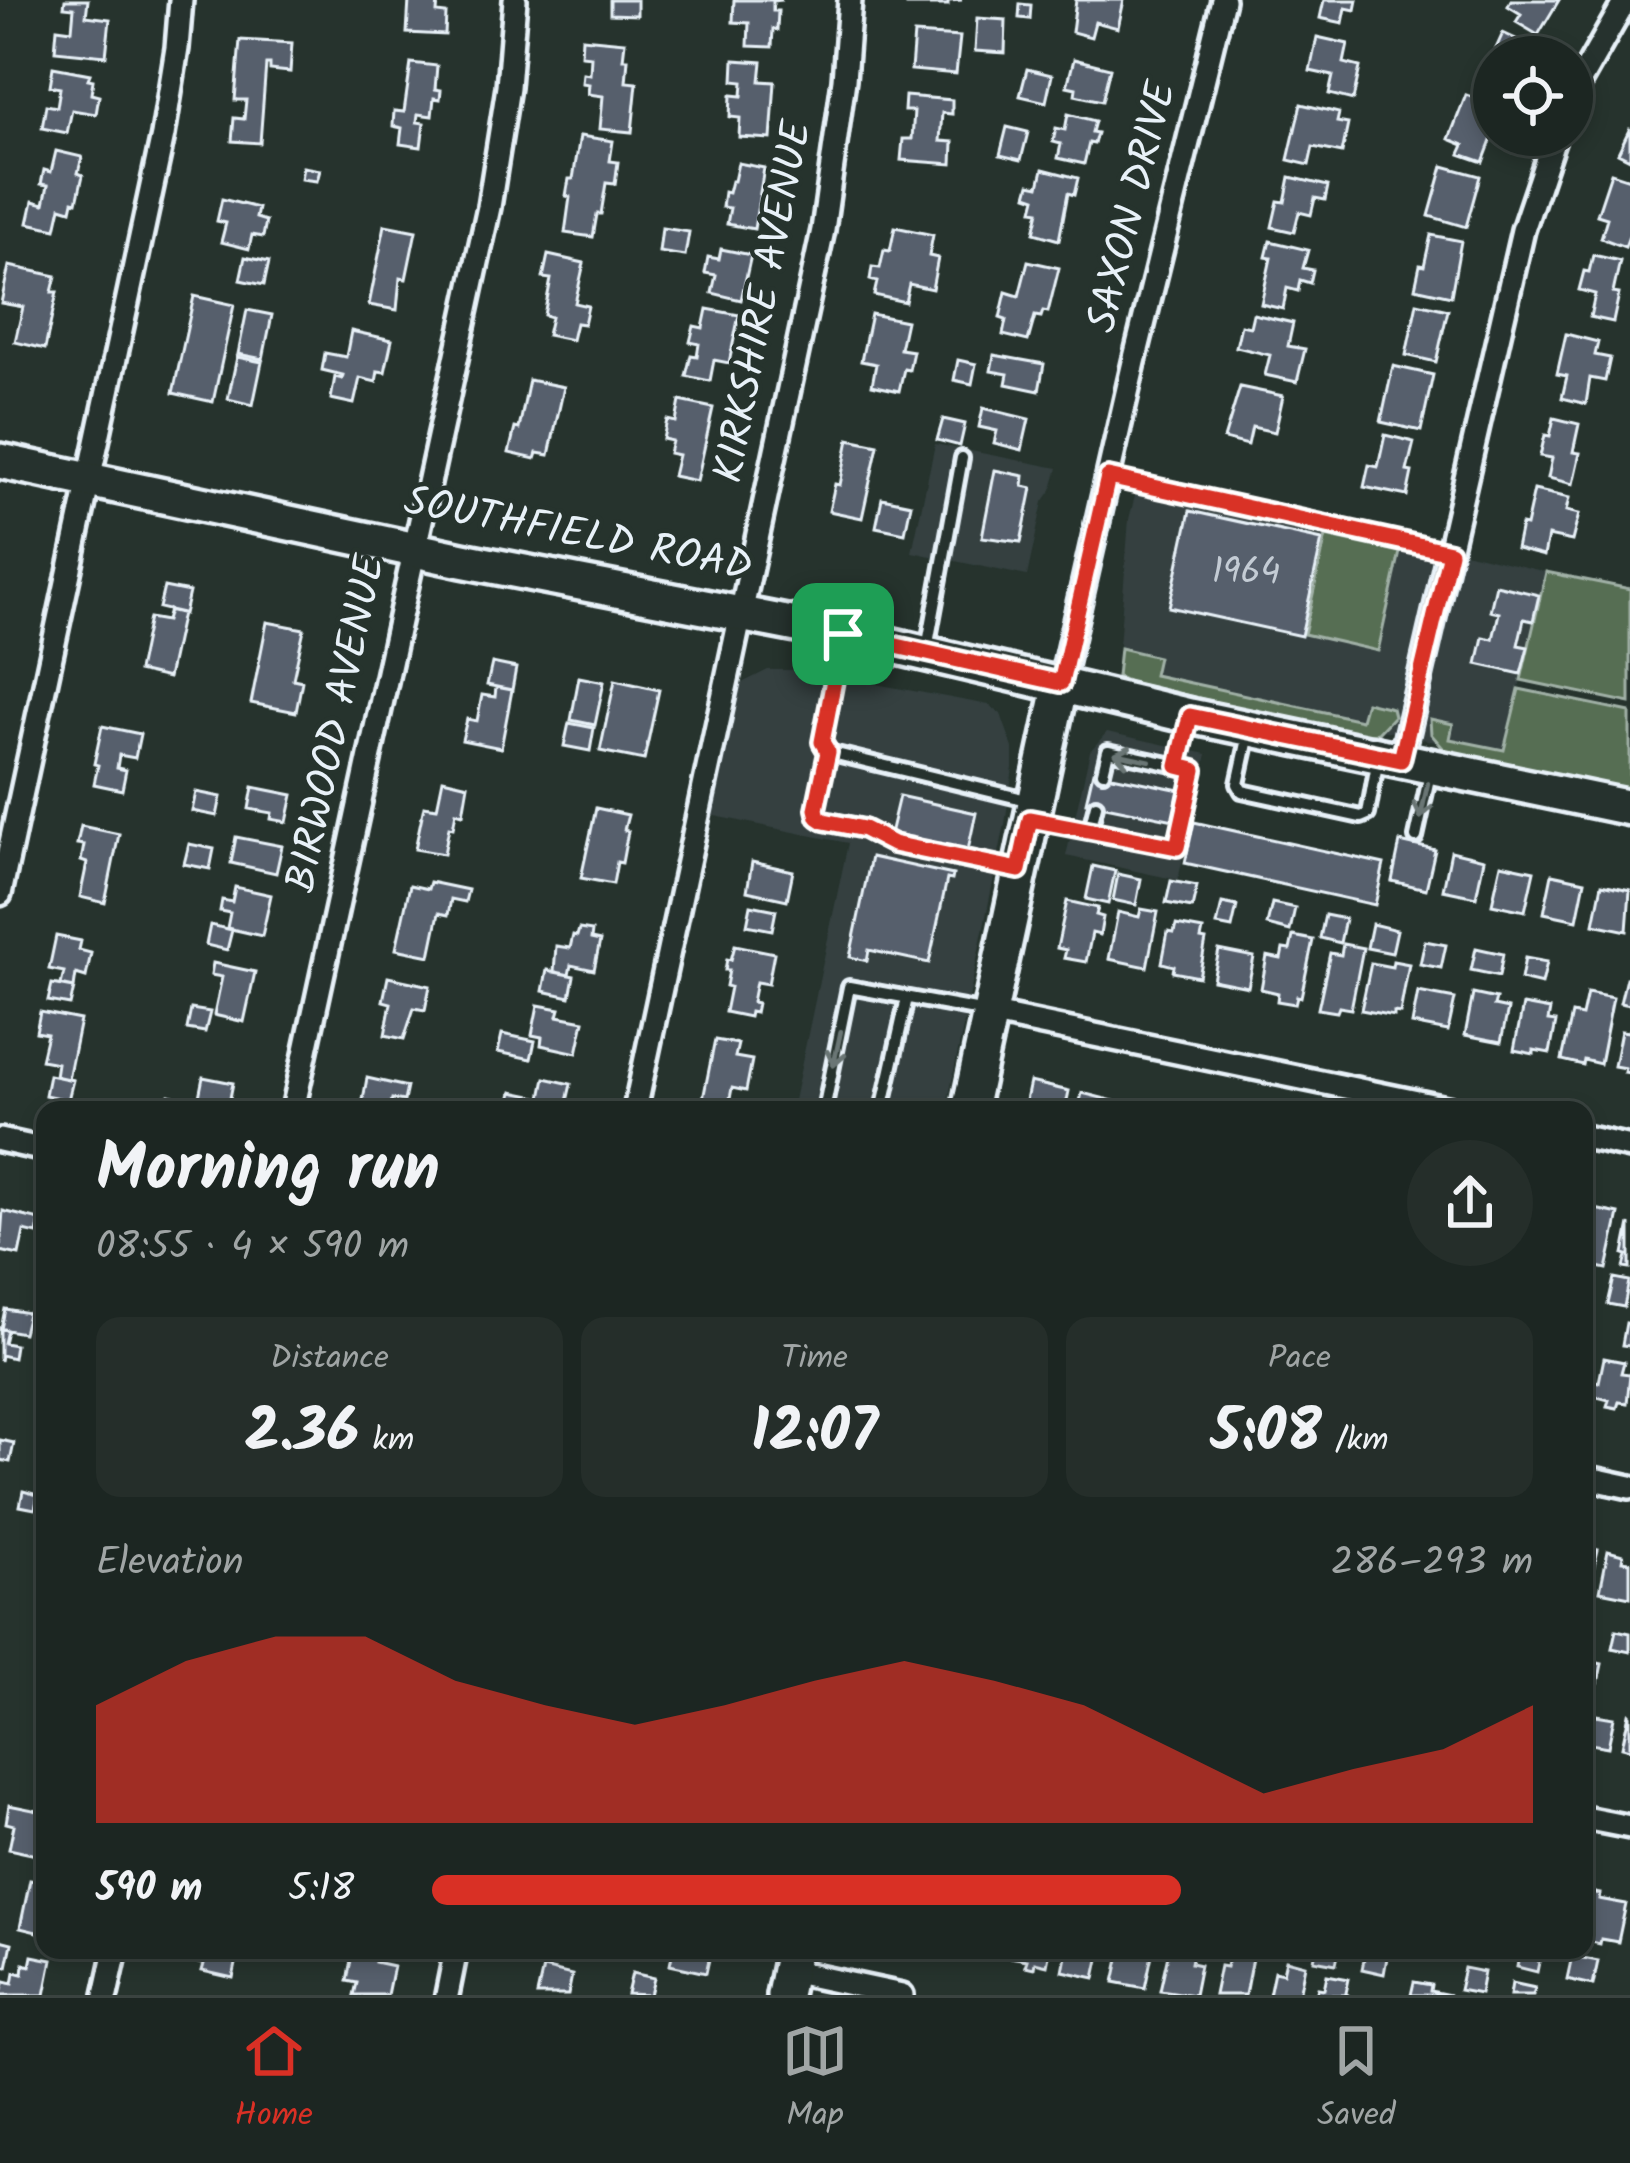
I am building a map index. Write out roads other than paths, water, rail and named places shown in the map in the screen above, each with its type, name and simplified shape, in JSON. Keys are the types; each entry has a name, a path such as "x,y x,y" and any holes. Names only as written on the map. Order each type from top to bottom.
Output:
{"main road":[{"name":"SOUTHFIELD ROAD","path":"0,461 843,634 1190,716 1630,808"},
{"path":"971,1101 1061,683"}],"street":[{"path":"0,894 164,135 181,0"},
{"name":"BIRWOOD AVENUE","path":"295,1101 489,207 508,87 515,0"},
{"name":"KIRKSHIRE AVENUE","path":"637,1101 824,230 850,0"},
{"name":"SAXON DRIVE","path":"1108,477 1223,0"},
{"path":"1593,57 1626,0"},
{"path":"1404,760 1523,230 1548,156"},
{"path":"1061,683 1108,477"},
{"path":"989,1012 1413,1101"},
{"path":"1593,1139 1630,1147"},
{"path":"0,1140 36,1148"},
{"path":"1593,1479 1630,1487"},
{"path":"1593,1820 1630,1827"},
{"path":"106,1995 114,1959"},
{"path":"447,1995 454,1959"},
{"path":"789,1972 902,1995"}],"lane":[{"path":"926,653 962,458"},
{"path":"1108,477 1450,552"},
{"path":"843,634 822,742 828,752 818,817 864,829 893,844 1019,870"},
{"path":"1178,766 1190,716"},
{"path":"1250,728 1238,784 1242,791 1361,817 1368,814 1404,760"},
{"path":"828,752 1090,829 1177,847 1194,770 1108,752 1103,772"},
{"path":"1404,760 1416,837"},
{"path":"1090,829 1096,805"},
{"path":"826,1101 849,987 989,1012"},
{"path":"884,1101 907,998"}]}
